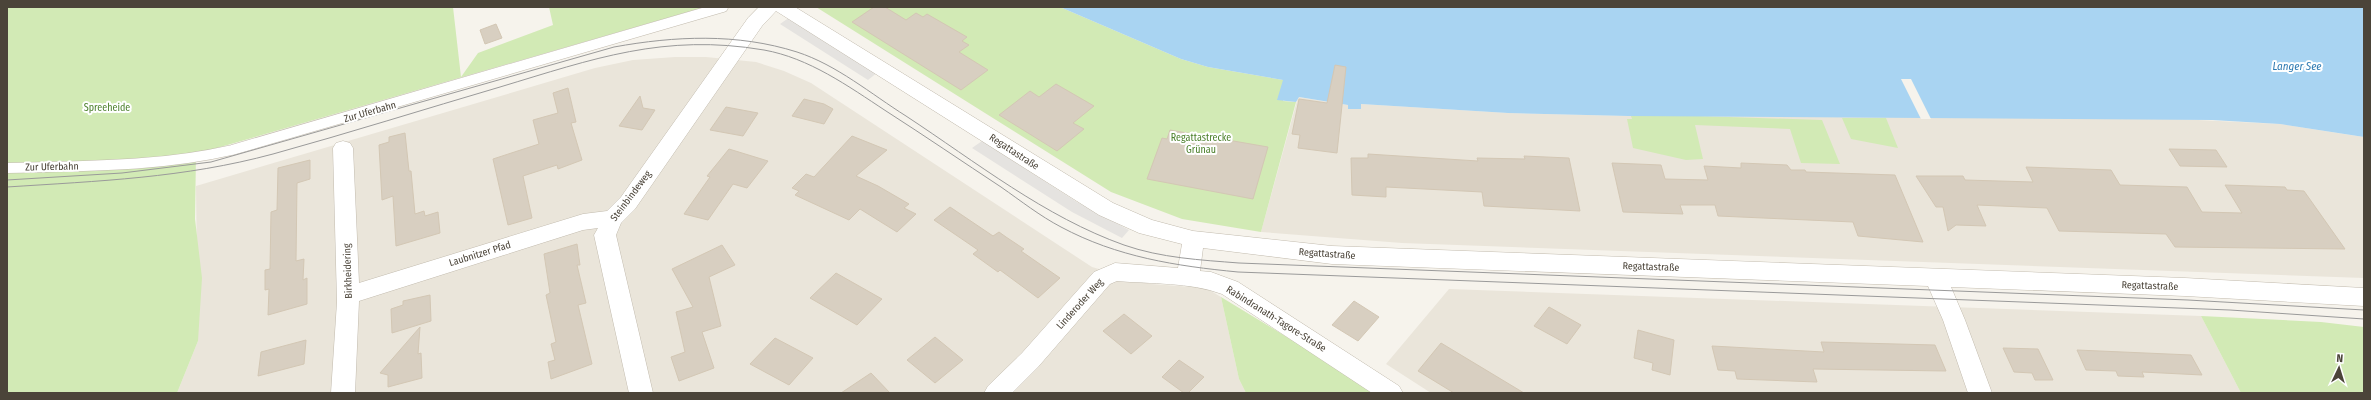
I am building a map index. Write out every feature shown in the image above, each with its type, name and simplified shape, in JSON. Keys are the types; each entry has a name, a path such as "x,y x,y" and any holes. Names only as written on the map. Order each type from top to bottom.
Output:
{"street":[{"name":"Steinbindeweg","path":"641,393 606,234 612,218 628,203 755,22 769,7"},
{"name":"Regattastraße","path":"782,7 1106,209 1147,227 1193,239 1332,255 1936,279 2185,287 2364,297"},
{"name":"Birkheidering","path":"343,148 349,295 347,359 343,393"},
{"name":"Laubnitzer Pfad","path":"349,295 583,222 612,218"},
{"path":"1188,278 1193,239"},
{"name":"Linderoder Weg","path":"1001,392 1102,278 1115,272 1188,278"},
{"name":"Rabindranath-Tagore-Straße","path":"1188,278 1211,281 1230,288 1392,393"},
{"path":"1936,279 1954,320 1980,393"}],"lane":[{"name":"Zur Uferbahn","path":"7,168 147,164 196,158 232,150 345,119 724,7"}],"shaded area":[{"path":"790,17 878,72 868,80 780,24"},
{"path":"675,57 706,57 756,62 784,71 811,83 1092,267 1151,284 1206,288 1221,297 1239,379 1246,393 177,393 198,341 196,186 595,68 633,60"},
{"path":"1298,97 1348,105 1348,109 1361,104 1508,113 1628,116 2157,118 2280,124 2364,137 2364,278 1402,243 1261,232"},
{"path":"982,141 1077,202 1129,230 1122,238 1072,212 972,148"},
{"path":"1449,289 2201,316 2241,393 1431,393 1386,364"}],"green space":[{"name":"Spreeheide","path":"7,7 453,7 461,77 478,53 553,25 549,7 705,7 196,154 195,219 202,278 198,341 177,393 7,393"},
{"name":"Regattastrecke Grünau","path":"816,7 1060,7 1181,59 1208,67 1283,80 1283,101 1296,102 1261,232 1182,219 1111,192"},
{"path":"1669,115 1822,120 1840,164 1801,163 1790,129 1695,125 1703,159 1686,160 1633,148 1627,119 1632,119 1631,116"},
{"path":"1842,118 1886,118 1898,148 1851,139"},
{"path":"1221,297 1379,393 1246,393 1239,379"},
{"path":"2201,316 2321,322 2364,327 2364,393 2241,393"}],"water":[{"name":"Langer See","path":"1060,7 2364,7 2364,137 2280,124 2212,120 1628,116 1508,113 1361,104 1361,109 1348,109 1348,105 1299,97 1296,102 1277,100 1283,80 1208,67 1181,59"}],"pier":[{"path":"1901,79 1911,79 1931,119 1921,119"}],"building":[{"path":"874,7 885,7 906,20 916,13 923,17 927,14 967,37 962,41 969,45 959,52 988,70 961,90 852,22"},
{"path":"496,24 502,38 485,44 480,30"},
{"path":"1335,65 1346,67 1337,153 1298,148 1300,135 1292,134 1299,99 1327,103"},
{"path":"1056,84 1094,106 1073,123 1084,129 1057,151 999,115 1030,91 1039,97"},
{"path":"568,88 576,122 571,123 582,160 558,169 557,165 523,176 532,218 508,225 493,159 539,144 533,120 558,113 553,93"},
{"path":"640,96 643,108 655,110 642,130 619,126"},
{"path":"804,99 824,104 833,109 824,124 792,116"},
{"path":"726,107 758,113 743,136 710,130"},
{"path":"1170,130 1268,147 1253,199 1147,179 1162,138 1167,139"},
{"path":"405,133 409,171 411,171 415,214 424,211 425,216 438,212 440,233 396,246 393,196 382,200 379,145 389,142 389,137"},
{"path":"852,136 887,150 856,176 878,186 909,204 904,208 916,214 897,232 860,209 849,220 795,195 799,191 792,188 806,174 814,177"},
{"path":"729,149 768,161 747,188 733,184 708,220 684,214 710,177 707,176"},
{"path":"2169,149 2216,150 2227,167 2180,166"},
{"path":"1368,154 1478,161 1477,158 1525,159 1524,156 1569,158 1580,211 1484,206 1482,192 1386,187 1386,197 1352,195 1351,158 1368,158"},
{"path":"310,160 310,179 297,183 296,261 304,259 303,280 307,278 307,304 268,315 269,289 265,290 265,270 270,269 271,212 277,210 278,168"},
{"path":"1612,163 1661,165 1665,179 1708,180 1704,166 1741,168 1741,163 1787,165 1791,170 1805,170 1806,172 1895,175 1923,242 1858,236 1853,222 1718,216 1715,205 1680,205 1683,214 1623,212"},
{"path":"2026,167 2111,170 2120,185 2187,187 2202,212 2242,213 2225,185 2285,187 2287,190 2304,191 2345,249 2175,247 2166,234 2059,231 2047,208 1977,205 1986,226 1956,225 1948,231 1943,207 1936,207 1916,176 1963,176 1965,180 2033,182"},
{"path":"950,207 993,236 999,232 1024,249 1021,251 1060,278 1038,298 1000,270 998,272 973,254 978,250 934,220"},
{"path":"577,244 580,265 577,265 586,303 578,305 592,364 551,379 548,362 555,360 551,344 556,342 546,295 550,293 544,254"},
{"path":"722,245 735,265 709,277 721,326 702,332 714,368 679,381 671,357 685,352 676,312 693,307 672,269"},
{"path":"836,273 882,299 857,325 810,298"},
{"path":"430,295 431,321 392,333 391,309 403,305 403,301"},
{"path":"1354,301 1379,317 1358,341 1332,325"},
{"path":"1549,307 1581,325 1567,344 1534,326"},
{"path":"1124,314 1152,336 1131,354 1103,331"},
{"path":"420,327 418,354 421,353 422,378 388,387 388,375 380,373"},
{"path":"1638,330 1674,340 1670,375 1652,370 1653,363 1634,358"},
{"path":"935,337 963,360 935,383 907,360"},
{"path":"775,338 813,358 789,385 750,364"},
{"path":"306,340 304,364 258,376 261,352"},
{"path":"1821,342 1935,345 1946,371 1813,369 1817,382 1737,379 1735,371 1718,370 1712,346 1824,352"},
{"path":"1441,343 1524,393 1454,393 1418,371"},
{"path":"2003,348 2038,349 2053,380 2035,380 2032,373 2014,372"},
{"path":"2077,350 2191,355 2202,375 2142,372 2144,377 2118,376 2116,371 2086,370"},
{"path":"1179,360 1204,377 1188,393 1184,393 1162,377"},
{"path":"871,373 890,393 841,393"}],"tram line":[{"path":"7,180 122,173 211,162 614,47 660,40 706,38 729,39 774,46 797,52 826,64 985,170 1066,220 1124,245 1167,256 1239,263 2188,300 2364,310"},
{"path":"7,187 141,177 240,162 330,138 566,67 598,59 661,47 694,45 728,46 764,50 781,54 797,59 828,74 1061,227 1104,246 1125,253 1192,267 1238,272 2230,310 2364,319"}]}
